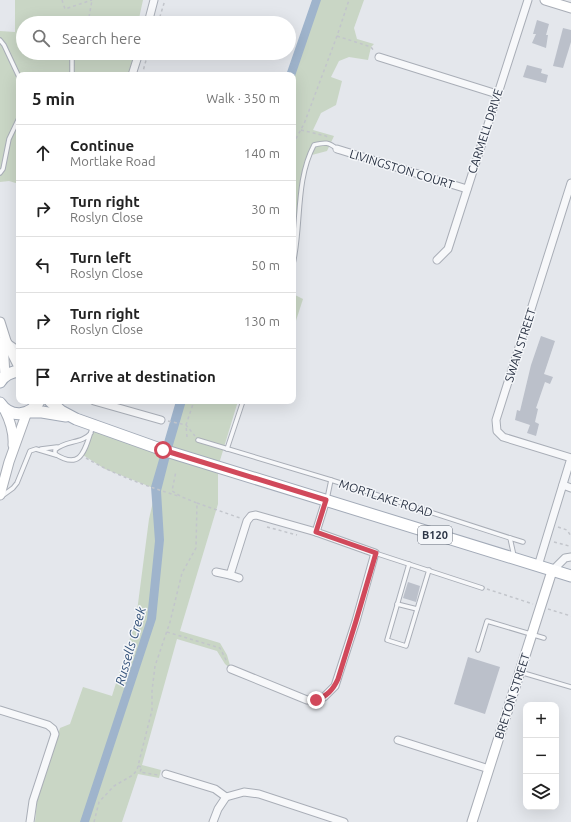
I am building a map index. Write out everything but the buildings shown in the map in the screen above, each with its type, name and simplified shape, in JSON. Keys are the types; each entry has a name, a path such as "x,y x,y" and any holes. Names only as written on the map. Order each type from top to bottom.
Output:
{"main road":[{"path":"2,378 10,373 16,372"},
{"name":"B120","path":"1,404 12,413 20,414 28,412"},
{"path":"28,412 37,404"},
{"name":"MORTLAKE ROAD","path":"54,404 92,429 571,576"},
{"name":"MORTLAKE ROAD","path":"28,412 48,413 76,419"}],"street":[{"path":"150,16 154,0"},
{"name":"CARMELL DRIVE","path":"437,260 448,249 528,0"},
{"path":"545,0 571,8"},
{"path":"379,57 497,94"},
{"path":"133,72 137,60"},
{"name":"LIVINGSTON COURT","path":"337,149 467,189"},
{"name":"SWAN STREET","path":"571,183 496,420 497,431 503,438 571,458"},
{"path":"2,335 12,347 16,349"},
{"path":"2,335 16,361"},
{"path":"2,335 2,378"},
{"path":"0,496 9,462 13,437 10,422 1,404"},
{"path":"105,404 161,420"},
{"path":"9,462 28,412"},
{"path":"538,566 571,458"},
{"path":"563,485 571,488"},
{"path":"316,532 326,500"},
{"path":"230,575 248,518 256,515 316,532 376,553 338,679 335,686 324,697 316,700 307,700 231,669"},
{"path":"552,571 565,558 571,557"},
{"name":"BRETON STREET","path":"472,822 552,571"},
{"path":"216,572 239,578"},
{"path":"0,710 48,725 54,729 55,734 33,801 30,822"},
{"path":"398,740 489,769"},
{"path":"166,774 215,789 226,797"},
{"path":"213,822 218,809 226,797 244,792 259,794 344,822"}],"lane":[{"path":"0,40 17,72"},
{"path":"72,60 72,72"},
{"path":"0,174 3,168 9,139 16,124"},
{"path":"296,247 303,177 308,156 314,145 323,142 330,143 337,149"},
{"path":"227,449 242,404"},
{"path":"0,496 16,485 30,451 36,449 48,449 84,439 92,429"},
{"path":"36,449 72,460 78,459 83,455 92,429"},
{"name":"MORTLAKE ROAD","path":"198,440 331,480 523,542"},
{"path":"56,455 54,453 55,450 59,446"},
{"name":"MORTLAKE ROAD","path":"326,500 331,480"},
{"path":"510,538 514,559"},
{"path":"376,553 482,588"},
{"path":"409,564 387,640 406,646 429,570"},
{"path":"397,604 417,609"},
{"path":"478,650 487,621 544,638"},
{"path":"520,672 571,687"}],"path":[{"path":"62,0 65,9 92,0 89,16"},
{"path":"160,16 165,0"},
{"path":"296,139 304,124 349,0"},
{"path":"337,36 371,47 379,57"},
{"path":"143,72 146,60"},
{"path":"301,130 326,136 330,143"},
{"path":"187,437 186,426 193,404"},
{"path":"161,420 186,426 198,440"},
{"path":"83,455 105,469 146,486 240,518"},
{"path":"176,471 172,491 182,497"},
{"path":"94,822 99,802 114,786 133,775 138,766 152,710 152,692 155,666 167,632 182,573 196,548 197,503"},
{"path":"556,527 567,530 571,536"},
{"path":"551,541 569,546 571,545"},
{"path":"482,588 571,616"},
{"path":"167,632 220,648 231,669"},
{"path":"138,766 142,767 140,772 160,775 166,774"}],"green space":[{"path":"15,0 143,0 140,16 16,16 16,60 137,60 133,72 16,72 16,183 9,181 0,182 0,31 15,32"},
{"path":"315,0 364,0 354,28 357,39 374,44 371,47 368,60 349,57 339,61 331,77 342,81 336,105 321,113 313,130 334,136 327,151 308,156 296,236 296,72 291,72"},
{"path":"296,296 303,299 296,321"},
{"path":"179,404 237,404 218,467 218,504 180,631 220,643 227,655 231,669 225,664 217,651 177,639 142,765 161,770 159,778 138,774 122,822 35,822 37,801 60,728 70,724 83,687 112,696 136,619 149,519 156,489 105,469 83,455 93,425 166,451"}],"water":[{"path":"312,0 321,0 296,73 296,72 287,72 291,60 296,60 296,46"},
{"path":"175,404 185,404 161,491 164,540 156,619 89,822 80,822 147,619 155,541 151,487"}],"route":[{"path":"163,450 326,500 316,532 376,553 338,679 330,692 324,697 316,700"}],"water label":[{"name":"Russells Creek","path":"130,646"}]}
